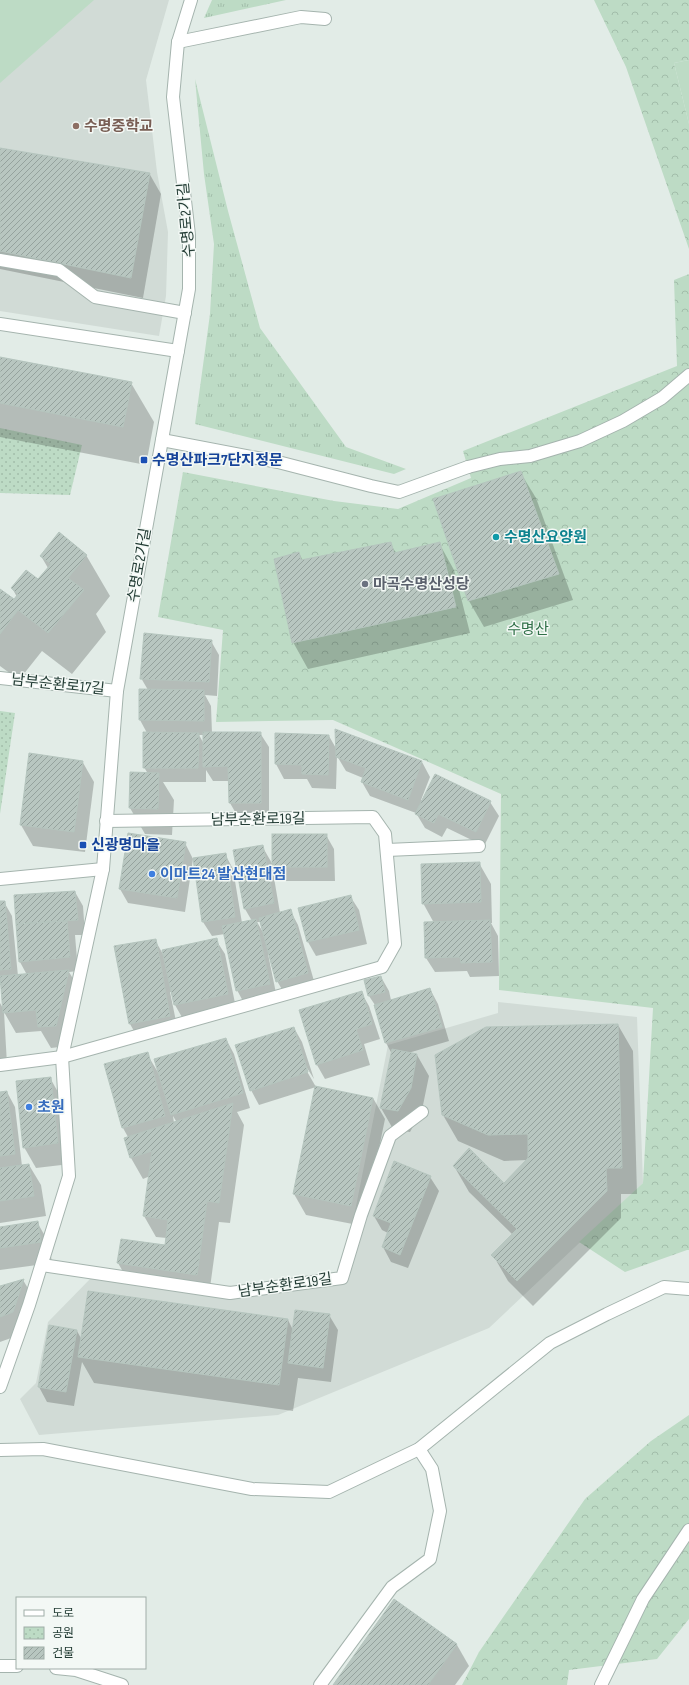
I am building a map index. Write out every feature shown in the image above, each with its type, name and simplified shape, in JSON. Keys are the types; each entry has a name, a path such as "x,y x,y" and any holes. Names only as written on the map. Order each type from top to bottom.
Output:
{"street":[{"name":"수명로2가길","path":"117,691 189,289 189,235 173,97 178,42 192,0"},
{"path":"178,42 301,17 325,19"},
{"path":"0,260 59,270 95,297 185,313"},
{"path":"0,324 178,351"},
{"path":"162,440 278,462 400,492 468,467 500,458 530,456 580,441 623,422 662,398 689,375"},
{"name":"남부순환로17길","path":"0,678 117,691"},
{"path":"0,1387 42,1265 69,1176 62,1057 103,869 117,691"},
{"name":"남부순환로19길","path":"0,1065 62,1057 382,967 395,944 385,834 373,817 106,821"},
{"path":"386,850 479,846"},
{"path":"0,879 103,869"},
{"name":"남부순환로19길","path":"42,1265 230,1293 342,1278 361,1215 390,1136 422,1112"},
{"path":"0,1450 43,1449 252,1489 329,1492 419,1449 550,1343 664,1287 689,1289"},
{"path":"320,1685 392,1587 430,1560 440,1512 432,1469 419,1449"},
{"path":"601,1685 643,1599 689,1530"},
{"path":"0,1666 16,1666"},
{"path":"66,1669 76,1670 122,1685"}],"shaded area":[{"name":"수명중학교","path":"0,0 169,0 146,80 157,172 168,232 166,296 159,336 0,311"},
{"path":"498,1002 637,1017 643,1183 489,1328 278,1415 39,1435 20,1399 36,1383 48,1322 91,1278 228,1299 341,1282 388,1045 498,1013"}],"green space":[{"path":"0,0 94,0 0,83"},
{"path":"212,0 286,0 204,18"},
{"path":"594,0 689,0 689,60 674,63 689,124 689,249 626,67"},
{"path":"689,60 689,124 674,63"},
{"path":"195,79 228,211 260,328 346,447 406,469 394,474 195,424 210,314 214,244 204,174"},
{"name":"수명산","path":"689,274 689,1250 625,1272 579,1242 643,1183 653,1008 499,990 501,794 333,720 216,722 223,630 158,617 183,472 334,501 398,509 471,478 463,451 677,366 674,280"},
{"path":"0,428 82,445 70,495 0,493"},
{"path":"0,711 15,713 0,814"},
{"path":"689,1415 689,1619 657,1659 569,1670 567,1685 462,1685 479,1652 585,1499 651,1441"}],"building":[{"name":"수명중학교","path":"0,148 150,173 131,278 0,251"},
{"path":"0,357 132,382 123,427 0,403"},
{"name":"수명산요양원","path":"521,471 559,574 468,601 433,499"},
{"path":"59,532 87,555 68,578 84,590 48,633 18,610 0,634 0,589 14,599 18,594 11,588 26,570 38,579 51,564 40,556"},
{"name":"마곡수명산성당","path":"391,542 394,553 440,542 456,607 292,643 274,559 299,552 301,560"},
{"path":"144,633 212,640 209,682 140,679"},
{"path":"139,689 204,690 204,721 139,720"},
{"path":"335,729 422,761 408,800 361,782 366,768 336,757"},
{"path":"143,732 199,733 198,768 143,768"},
{"path":"203,732 261,732 261,803 229,803 228,766 203,767"},
{"path":"275,733 329,735 328,775 302,774 302,765 275,764"},
{"path":"29,753 83,761 74,832 20,825"},
{"path":"130,772 159,773 158,809 129,808"},
{"path":"435,774 491,801 476,832 438,814 434,823 415,814"},
{"path":"128,833 186,842 177,898 119,889"},
{"path":"272,834 327,834 327,867 272,867"},
{"path":"263,845 274,903 244,909 233,850"},
{"path":"226,853 235,917 202,922 193,858"},
{"path":"480,862 481,902 422,904 421,864"},
{"path":"75,891 78,920 16,924 14,895"},
{"path":"351,895 359,930 307,942 298,908"},
{"path":"0,901 5,901 11,969 0,970"},
{"path":"291,909 308,973 276,982 259,918"},
{"path":"256,919 270,984 236,991 222,926"},
{"path":"490,920 492,962 461,963 460,957 425,958 424,922"},
{"path":"67,921 70,957 19,962 16,924"},
{"path":"217,938 228,994 174,1005 162,950"},
{"path":"156,939 170,1016 129,1024 114,946"},
{"path":"69,970 56,1026 38,1027 36,1010 3,1013 0,976"},
{"path":"381,976 385,992 368,996 364,980"},
{"path":"430,988 442,1027 385,1043 374,1005"},
{"path":"362,991 372,1024 356,1029 363,1050 316,1065 299,1010"},
{"path":"618,1024 622,1168 606,1168 607,1191 517,1281 491,1255 517,1229 453,1166 469,1148 504,1183 528,1158 528,1134 488,1135 442,1115 435,1055 486,1027"},
{"path":"294,1027 308,1072 250,1091 235,1045"},
{"path":"226,1038 243,1093 171,1115 154,1059"},
{"path":"392,1049 417,1054 411,1088 398,1111 380,1108"},
{"path":"148,1052 165,1116 122,1128 104,1064"},
{"path":"51,1077 58,1143 23,1148 16,1081"},
{"path":"315,1086 373,1098 351,1206 293,1194"},
{"path":"7,1091 15,1154 0,1156 0,1092"},
{"path":"233,1103 219,1203 207,1201 197,1275 117,1263 121,1239 165,1245 168,1220 143,1216 152,1151 130,1158 124,1138"},
{"path":"394,1161 431,1176 400,1255 382,1247 391,1223 373,1216"},
{"path":"29,1164 34,1196 0,1201 0,1168"},
{"path":"38,1221 41,1242 0,1248 0,1227"},
{"path":"24,1279 13,1312 0,1317 0,1286"},
{"path":"88,1291 288,1319 279,1385 78,1357"},
{"path":"295,1310 330,1314 323,1368 288,1363"},
{"path":"49,1325 77,1330 66,1392 38,1387"},
{"path":"394,1599 457,1644 428,1685 333,1685"}],"place":[{"name":"수명중학교","path":"76,126"},
{"name":"수명산파크7단지정문","path":"144,460"},
{"name":"수명산요양원","path":"496,537"},
{"name":"마곡수명산성당","path":"365,584"},
{"name":"신광명마을","path":"83,845"},
{"name":"이마트24 발산현대점","path":"152,874"},
{"name":"초원","path":"29,1107"}]}
